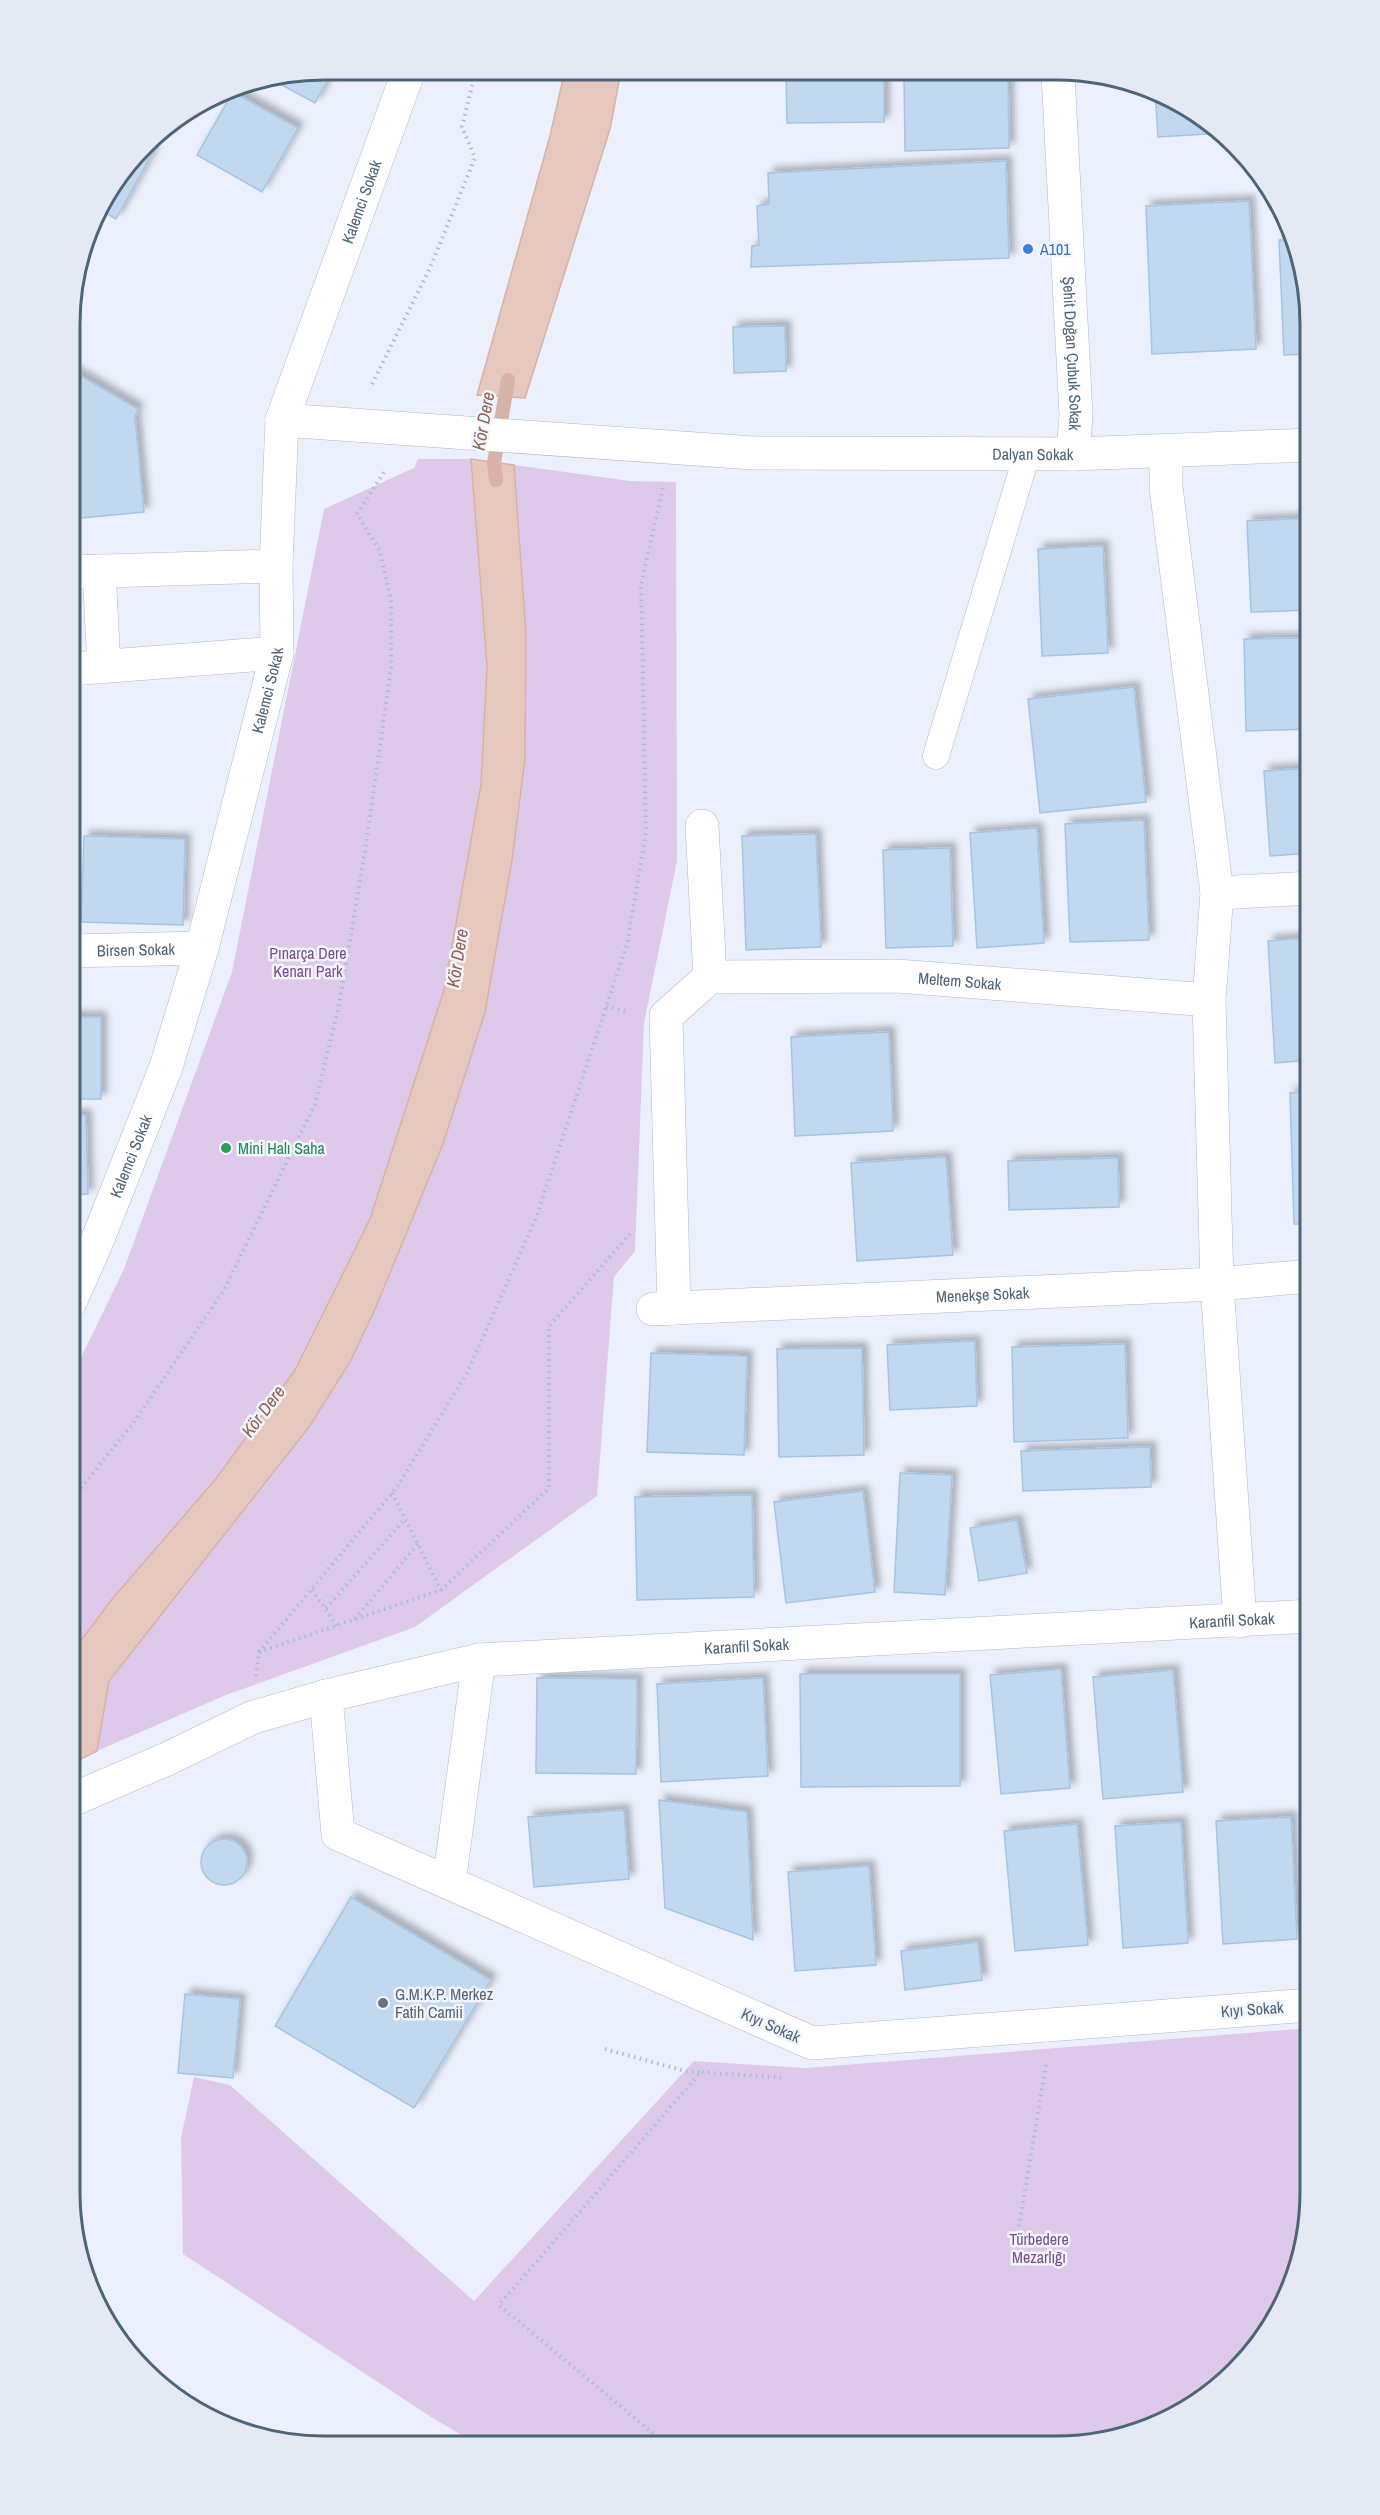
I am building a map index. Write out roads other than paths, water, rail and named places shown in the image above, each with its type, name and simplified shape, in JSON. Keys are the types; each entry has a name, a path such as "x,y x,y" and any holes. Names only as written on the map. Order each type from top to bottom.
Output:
{"street":[{"name":"Kalemci Sokak","path":"82,1247 166,1067 202,948 277,653 276,566 282,420 405,80"},
{"name":"Şehit Doğan Çubuk Sokak","path":"1058,80 1076,415 1073,454"},
{"name":"Dalyan Sokak","path":"282,420 753,453 1073,454 1300,446"},
{"path":"1166,452 1166,487 1217,893 1209,1000 1217,1284 1240,1621"},
{"path":"104,666 85,571 276,566"},
{"path":"80,668 277,653"},
{"path":"702,826 710,977"},
{"path":"1217,893 1300,889"},
{"name":"Birsen Sokak","path":"80,951 202,948"},
{"name":"Meltem Sokak","path":"710,977 897,976 1209,1000"},
{"name":"Menekşe Sokak","path":"710,977 666,1016 664,1309 1217,1284 1300,1277"},
{"name":"Karanfil Sokak","path":"80,1796 167,1759 251,1718 326,1696 479,1660 1300,1617"},
{"path":"449,1882 479,1660"},
{"name":"Kıyı Sokak","path":"326,1696 338,1834 812,2043 1300,2006"}],"lane":[{"path":"936,756 1027,454"}],"water":[{"path":"563,80 619,80 610,129 525,398 477,395 550,136"},
{"path":"471,459 514,465 526,634 525,759 512,860 485,1012 443,1144 376,1307 350,1362 309,1427 109,1681 97,1751 80,1760 80,1642 113,1598 215,1480 295,1370 370,1219 444,990 481,785 487,666"}],"waterway":[{"name":"Kör Dere","path":"496,480 494,463 508,380"}],"place":[{"name":"A101","path":"1028,249"},
{"name":"Mini Halı Saha","path":"226,1148"},
{"name":"G.M.K.P. Merkez Fatih Camii","path":"383,2003"}],"park label":[{"name":"Pınarça Dere Kenarı Park","path":"308,962"},
{"name":"Türbedere Mezarlığı","path":"1039,2248"}]}
